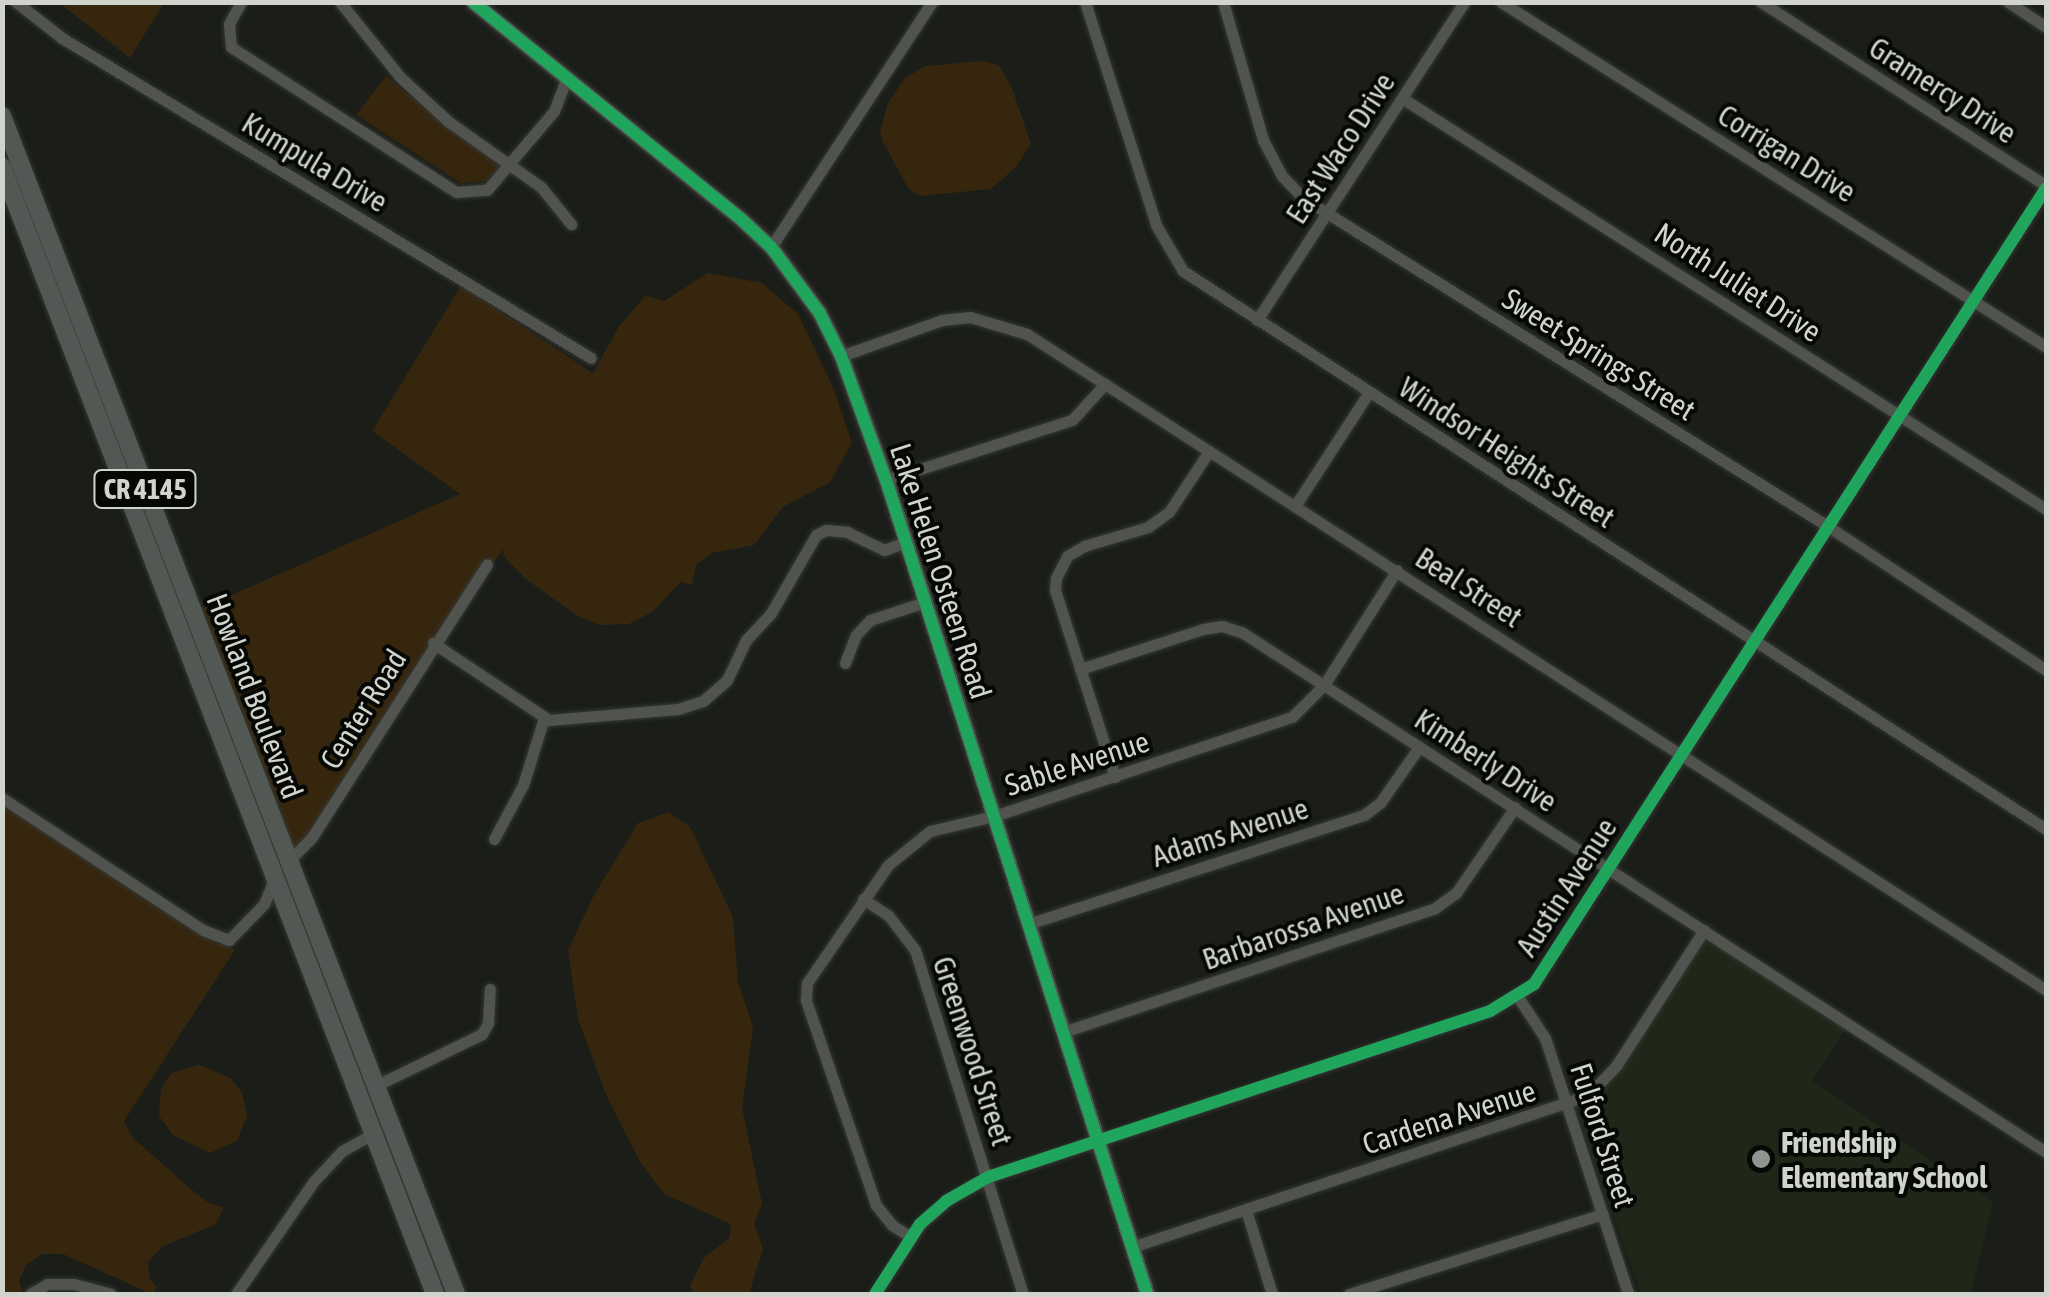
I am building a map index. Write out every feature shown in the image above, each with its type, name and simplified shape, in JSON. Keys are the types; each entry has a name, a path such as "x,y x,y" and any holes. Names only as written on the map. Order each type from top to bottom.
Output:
{"main road":[{"name":"Howland Boulevard","path":"2,116 456,1294"},
{"name":"Howland Boulevard","path":"2,167 436,1294"},
{"path":"27,228 36,238 57,287 74,303"},
{"path":"60,322 75,332 94,376 109,395"}],"street":[{"name":"Kumpula Drive","path":"16,2 62,38 591,358"},
{"path":"240,2 229,24 231,47 456,192 487,190 554,111 566,78"},
{"path":"340,2 400,77 449,122 541,187 571,224"},
{"name":"Lake Helen Osteen Road","path":"473,2 771,247 819,312 841,356 886,480 1147,1294"},
{"path":"771,247 932,2"},
{"name":"Windsor Heights Street","path":"1085,2 1156,225 1171,256 1199,285 2046,829"},
{"name":"Sweet Springs Street","path":"1223,2 1264,140 1282,176 1303,198 1829,527 2046,670"},
{"name":"East Waco Drive","path":"1257,320 1464,2"},
{"name":"Corrigan Drive","path":"1501,2 2046,347"},
{"name":"Gramercy Drive","path":"1761,2 2046,187"},
{"path":"2008,2 2046,27"},
{"name":"North Juliet Drive","path":"1402,98 2046,509"},
{"name":"Austin Avenue","path":"874,1294 911,1237 946,1201 988,1177 1490,1011 1534,984 2046,187"},
{"name":"Beal Street","path":"841,356 942,320 970,317 1026,334 2046,990"},
{"path":"886,480 1072,420 1106,384"},
{"path":"1296,506 1369,392"},
{"path":"1115,777 1055,590 1056,578 1067,556 1084,546 1148,527 1169,512 1209,451"},
{"path":"433,643 544,718 634,714 703,701 736,666 746,640 771,612 816,536 826,530 847,532 884,550 906,542"},
{"name":"Center Road","path":"2,798 202,930 230,940 264,904 275,875 312,837 487,564"},
{"name":"Sable Avenue","path":"911,1237 892,1225 876,1205 806,1000 807,983 888,864 930,832 994,816 1292,717 1324,685 1397,570"},
{"path":"844,663 856,635 870,620 926,602"},
{"name":"Kimberly Drive","path":"1080,668 1222,626 1243,632 2046,1152"},
{"path":"494,839 523,785 544,718"},
{"name":"Adams Avenue","path":"1028,924 1364,815 1380,803 1419,746"},
{"name":"Barbarossa Avenue","path":"1062,1032 1435,908 1456,893 1515,807"},
{"name":"Greenwood Street","path":"863,899 888,915 914,950 1023,1294"},
{"name":"Cardena Avenue","path":"1132,1247 1588,1095 1616,1066 1704,930"},
{"path":"374,1086 482,1034 488,1023 490,989"},
{"name":"Fulford Street","path":"1518,997 1545,1038 1628,1294"},
{"path":"236,1294 314,1182 342,1151 374,1133"},
{"path":"1246,1210 1272,1294"},
{"path":"1349,1294 1603,1214"},
{"path":"30,1294 47,1284 74,1284 111,1294"}],"shaded area":[{"path":"59,3 164,3 130,58"},
{"path":"981,61 999,65 1012,88 1031,144 1016,167 991,189 920,196 908,188 883,142 880,131 888,103 904,79 925,66"},
{"path":"386,76 461,138 470,137 497,159 499,167 487,181 461,183 356,115"},
{"path":"708,273 762,283 798,314 832,385 852,443 830,482 783,507 754,545 712,553 696,565 692,585 681,582 652,612 629,624 600,625 576,615 526,579 505,558 503,549 494,562 486,557 308,834 291,852 198,610 460,494 372,431 461,286 593,373 620,325 645,296 664,301"},
{"path":"2,805 199,935 235,950 124,1121 134,1139 192,1190 209,1203 224,1207 216,1224 163,1246 148,1262 150,1279 157,1287 152,1294 63,1254 42,1254 26,1265 19,1281 23,1293 3,1294"},
{"path":"669,812 690,827 733,917 738,983 753,1027 742,1108 762,1203 754,1224 763,1249 749,1294 693,1294 690,1285 704,1258 729,1238 731,1224 664,1194 640,1162 607,1097 578,1019 568,950 594,895 638,823"},
{"name":"Friendship Elementary School","path":"1714,943 1845,1030 1812,1081 1993,1202 1971,1294 1641,1294 1578,1117 1601,1093 1703,944"},
{"path":"199,1065 231,1078 242,1093 247,1115 237,1141 210,1153 173,1135 159,1116 161,1089 171,1073"}],"cycle path":[{"path":"473,2 742,220 771,247 819,312 841,356 886,480 1147,1294"},
{"path":"875,1294 920,1224 946,1201 988,1177 1490,1011 1534,984 2046,188"}],"place":[{"name":"Friendship Elementary School","path":"1761,1159"}]}
